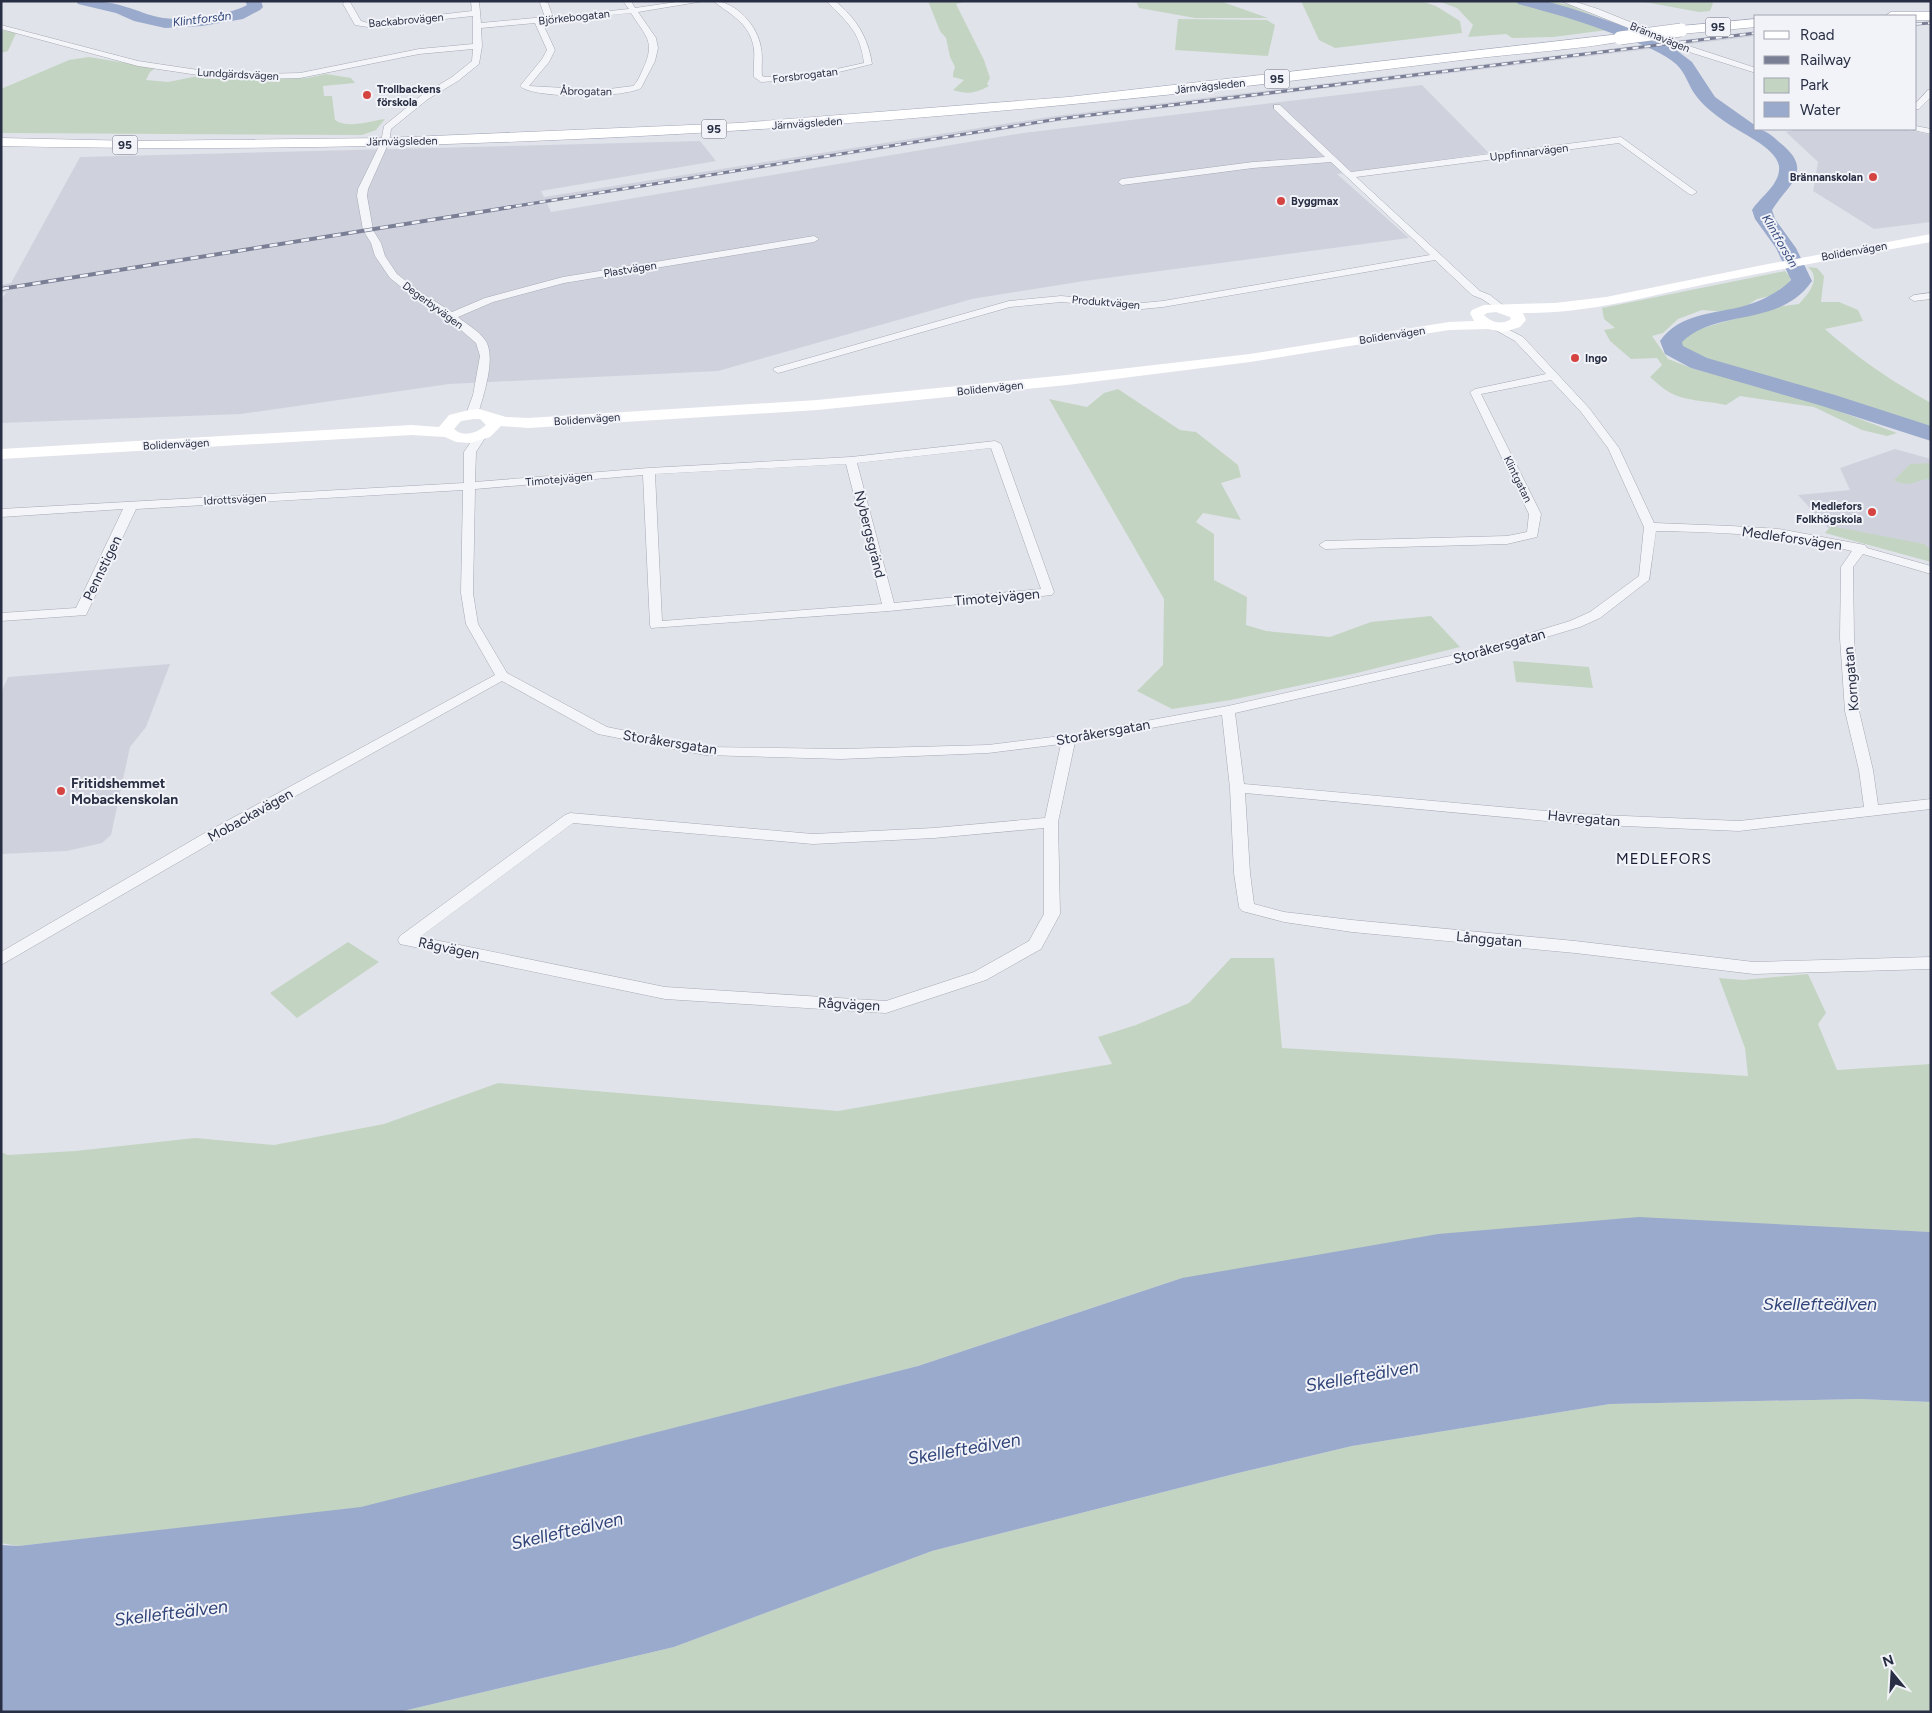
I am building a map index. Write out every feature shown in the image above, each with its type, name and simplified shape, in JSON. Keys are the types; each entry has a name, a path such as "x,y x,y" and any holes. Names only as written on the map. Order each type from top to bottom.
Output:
{"main road":[{"path":"1917,16 1931,16"},
{"name":"Järnvägsleden","path":"1,142 137,145 385,142 686,130 895,116 1247,82 1681,30 1754,23"},
{"name":"Bolidenvägen","path":"1449,326 1479,312 1502,309 1542,310 1629,297 1817,258 1931,238"},
{"path":"1502,309 1516,314 1518,322"},
{"name":"Bolidenvägen","path":"1,454 411,430 450,430 466,438 486,428 528,423 817,405 1067,380 1250,358 1449,326 1507,327 1542,310"},
{"path":"1479,312 1482,322 1494,326"},
{"path":"450,430 472,414 486,428"}],"street":[{"path":"385,142 387,128 397,119 476,62 478,26 475,1"},
{"path":"627,1 634,11"},
{"name":"Björkebogatan","path":"478,26 634,11 700,1"},
{"name":"Forsbrogatan","path":"717,1 740,15 753,33 757,46 758,77 764,80 814,76 868,64 863,39 856,25 846,12 830,1"},
{"name":"Brännavägen","path":"1564,1 1594,10 1689,49 1754,69"},
{"name":"Backabrovägen","path":"347,4 358,23 368,25 476,14"},
{"path":"544,4 550,20"},
{"name":"Åbrogatan","path":"538,21 551,50 546,60 524,86 528,89 622,91 637,88 654,54 653,39 634,11"},
{"name":"Lundgärdsvägen","path":"1,27 45,37 117,59 165,68 256,76 306,74 432,49 478,46"},
{"path":"1917,106 1931,92"},
{"path":"1278,106 1476,293 1486,297 1502,309"},
{"path":"1917,128 1931,132"},
{"name":"Uppfinnarvägen","path":"1349,175 1621,140 1692,192"},
{"name":"Degerbyvägen","path":"385,142 362,189 368,230 376,243 380,256 393,276 418,296 451,316 481,342 485,356 478,395 472,414"},
{"path":"1122,182 1263,163 1332,159"},
{"name":"Plastvägen","path":"451,316 489,300 563,280 814,239"},
{"name":"Produktvägen","path":"778,370 1009,304 1061,299 1134,305 1163,304 1438,257"},
{"path":"1476,293 1475,299 1479,312"},
{"path":"1914,298 1931,296"},
{"path":"1518,322 1519,339"},
{"path":"1494,326 1519,339 1585,410 1612,448 1650,527"},
{"name":"Klintgatan","path":"1325,545 1507,540 1533,534 1535,514 1475,392 1553,376"},
{"path":"486,428 470,452 467,592 472,624 502,676"},
{"path":"450,430 464,443 470,452"},
{"name":"Timotejvägen","path":"469,486 649,471 851,460 995,444 1048,592 889,607 656,625 649,471"},
{"name":"Nybergsgränd","path":"851,460 889,607"},
{"name":"Idrottsvägen","path":"1,513 469,486"},
{"name":"Pennstigen","path":"1,617 81,612 131,506"},
{"name":"Medleforsvägen","path":"1650,527 1729,529 1779,533 1861,548 1931,570"},
{"name":"Storåkersgatan","path":"502,676 603,731 705,751 871,753 988,749 1068,739 1228,710 1471,655 1576,624 1595,615 1645,577 1650,527"},
{"name":"Korngatan","path":"1861,548 1847,567 1847,638 1852,711 1866,770 1872,812"},
{"name":"Mobackavägen","path":"1,959 208,838 502,676"},
{"name":"Långgatan","path":"1228,710 1237,788 1242,873 1247,907 1284,917 1352,926 1575,947 1754,968 1931,963"},
{"name":"Rågvägen","path":"1051,822 934,833 812,840 570,818 406,940 665,992 886,1007 980,976 1035,945 1052,914 1051,822 1068,739"},
{"name":"Havregatan","path":"1237,788 1579,819 1739,826 1931,804"}],"shaded area":[{"path":"1754,31 1754,36 1060,121 547,203 551,212 1023,133 1422,85 1489,153 1337,174 1409,238 1084,281 972,299 718,371 449,384 241,414 1,423 1,299 7,292 1,293 1,285 11,283 80,157 700,141 716,161 541,191 544,197 1055,116"},
{"name":"Brännanskolan","path":"1795,130 1908,130 1931,135 1931,222 1874,229 1813,191 1818,162 1786,132"},
{"name":"Medlefors Folkhögskola","path":"1895,449 1931,459 1931,559 1829,529 1798,495 1850,490 1840,468"},
{"name":"Fritidshemmet Mobackenskolan","path":"170,664 146,727 130,747 111,835 102,843 67,851 1,854 1,693 8,677"}],"green space":[{"path":"928,1 967,1 956,4 984,60 990,78 987,84 989,86 972,92 953,90 964,80 953,77 955,67 950,57 946,38 940,31"},
{"path":"1126,1 1220,1 1268,18 1195,18 1139,8 1137,3"},
{"path":"1301,1 1421,1 1436,6 1460,21 1462,33 1335,48 1319,40"},
{"path":"1438,1 1549,1 1569,5 1623,28 1553,37 1512,38 1506,34 1468,37 1473,25 1457,8"},
{"path":"1639,1 1711,1 1713,3 1710,11 1699,12"},
{"path":"1178,19 1267,20 1275,25 1268,56 1175,50"},
{"path":"1,30 16,33 8,51 1,53"},
{"path":"89,57 156,68 150,72 146,80 168,82 203,75 278,79 307,78 326,74 351,78 355,83 323,86 324,96 332,96 335,120 340,123 353,124 385,119 376,130 362,135 1,133 1,89 69,60"},
{"path":"1808,267 1817,268 1824,276 1821,302 1839,302 1858,310 1863,321 1825,329 1876,369 1931,403 1931,426 1880,413 1820,391 1692,357 1678,347 1681,338 1696,330 1776,307 1799,304 1814,281 1814,276"},
{"path":"1785,271 1791,278 1787,286 1781,288 1775,295 1757,299 1743,308 1727,312 1702,310 1678,319 1663,333 1652,336 1668,359 1694,369 1830,404 1836,410 1897,433 1887,436 1862,430 1814,407 1740,396 1726,405 1675,395 1664,389 1650,377 1662,365 1657,358 1631,359 1610,341 1604,330 1615,328 1604,319 1602,308"},
{"path":"1118,389 1180,430 1196,432 1238,465 1241,477 1221,483 1241,520 1203,513 1196,522 1214,534 1214,580 1247,597 1246,625 1266,631 1330,637 1371,622 1431,616 1460,647 1353,674 1231,700 1172,709 1137,691 1163,665 1164,599 1049,399 1087,407 1104,393"},
{"path":"1931,463 1931,479 1909,484 1894,480 1910,464"},
{"path":"1831,526 1924,544 1931,550 1931,562 1825,533"},
{"path":"1513,661 1589,667 1593,688 1516,682"},
{"path":"348,942 379,962 297,1018 270,993"},
{"path":"1231,958 1274,958 1282,1048 1748,1076 1745,1048 1719,978 1743,980 1808,974 1826,1013 1818,1024 1837,1070 1931,1064 1931,1232 1848,1229 1182,1278 918,1366 361,1508 18,1546 1,1543 1,1152 8,1155 75,1151 195,1138 274,1145 384,1124 498,1083 838,1111 1112,1064 1098,1037 1136,1025 1189,1003"},
{"path":"1860,1399 1931,1402 1931,1712 399,1712 674,1647 932,1551 1352,1446 1610,1404"}],"water":[{"name":"Skellefteälven","path":"1639,1217 1931,1232 1931,1402 1860,1399 1610,1404 1352,1446 932,1551 674,1647 399,1712 1,1712 1,1545 18,1546 361,1507 918,1366 1182,1278 1438,1234"}],"waterway":[{"name":"Klintforsån","path":"83,1 121,10 140,18 165,23 202,21 243,14 255,7 253,1"},
{"name":"Klintforsån","path":"1523,1 1551,7 1592,20 1645,40 1672,53 1692,73 1700,90 1709,101 1732,119 1774,146 1786,160 1788,167 1785,180 1762,210 1765,219 1786,248 1802,281 1783,297 1769,304 1745,312 1705,320 1687,327 1671,341 1673,349 1699,363 1827,400 1931,434"}],"railway":[{"path":"1917,24 1931,23"},
{"path":"504,208 1058,119 1754,33"},
{"path":"1,289 511,207"}],"place":[{"name":"Trollbackens förskola","path":"367,95"},
{"name":"Brännanskolan","path":"1873,177"},
{"name":"Byggmax","path":"1281,201"},
{"name":"Ingo","path":"1575,358"},
{"name":"Medlefors Folkhögskola","path":"1872,512"},
{"name":"Fritidshemmet Mobackenskolan","path":"61,791"}],"district":[{"name":"MEDLEFORS","path":"1664,859"}]}
